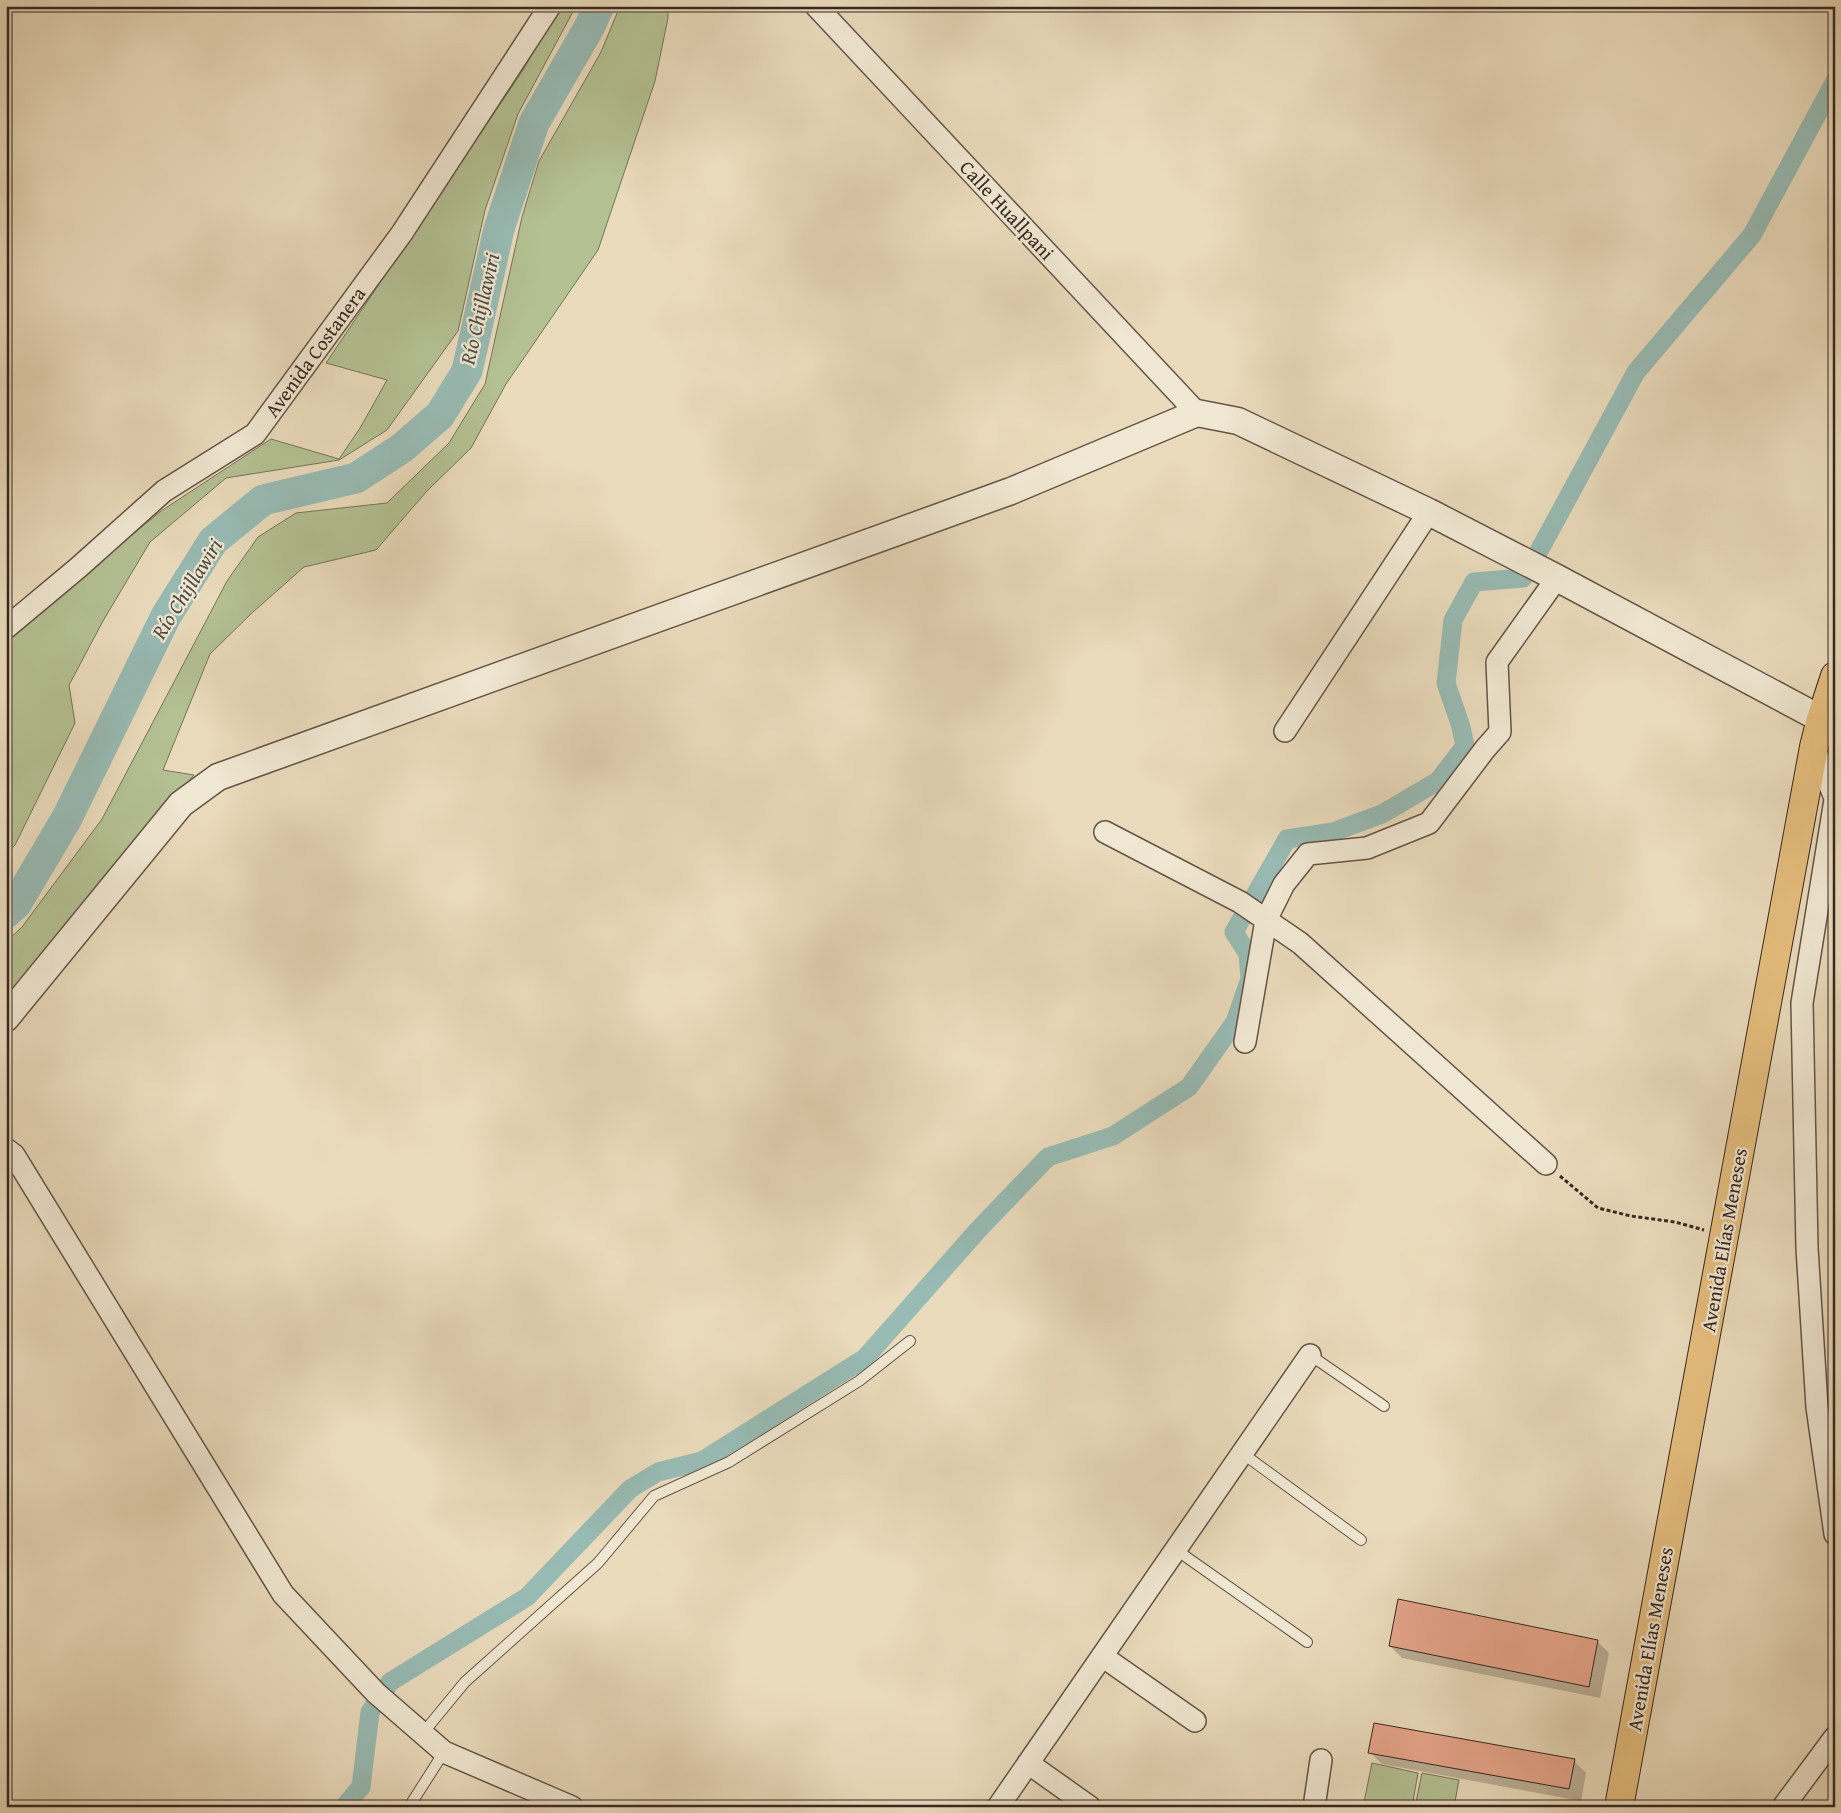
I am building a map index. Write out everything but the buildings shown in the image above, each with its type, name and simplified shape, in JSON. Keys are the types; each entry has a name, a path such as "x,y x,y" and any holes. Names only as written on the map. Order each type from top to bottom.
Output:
{"main road":[{"name":"Avenida Elías Meneses","path":"1619,1807 1725,1235 1825,753 1821,719 1835,676"}],"street":[{"name":"Avenida Costanera","path":"6,628 79,567 164,491 255,434 402,233 550,6"},
{"name":"Calle Huallpani","path":"816,6 1197,413"},
{"path":"6,1018 180,804 218,777 1011,491 1197,413 1238,421 1429,512 1821,719"},
{"path":"1285,731 1429,512"},
{"path":"1245,1042 1254,911 1284,884 1308,854 1367,848 1429,823 1500,732 1497,662 1557,578"},
{"path":"1825,753 1835,799 1802,1003 1807,1248 1817,1407 1835,1534"},
{"path":"1105,832 1254,911 1300,943 1546,1164"},
{"path":"6,1149 19,1164 283,1594 376,1693 444,1752 572,1807"},
{"path":"998,1807 1310,1355"},
{"path":"1102,1656 1195,1720"},
{"path":"1783,1807 1835,1737"},
{"path":"1314,1807 1321,1760"},
{"path":"1028,1763 1090,1807"}],"lane":[{"path":"416,1728 598,1563 654,1496 729,1462 859,1380 910,1341"},
{"path":"1310,1355 1384,1406"},
{"path":"1242,1453 1361,1540"},
{"path":"1175,1549 1307,1642"},
{"path":"409,1807 444,1752"}],"path":[{"path":"1546,1164 1598,1208 1631,1216 1675,1222 1725,1235"}],"green space":[{"path":"560,6 576,6 518,114 485,210 458,331 387,430 339,460 226,478 150,542 103,621 69,685 75,723 15,845 6,855 6,639 161,511 271,439 339,459 360,428 387,380 326,363 523,70"},
{"path":"620,6 668,6 668,18 655,81 598,250 506,384 471,448 427,491 376,550 304,567 253,612 210,654 163,770 194,775 6,999 6,942 22,927 102,819 227,581 258,537 296,513 387,503 449,443 485,384 522,217 539,161 601,52"},
{"path":"1372,1763 1418,1773 1412,1807 1363,1807"},
{"path":"1422,1773 1459,1780 1454,1807 1415,1807"}],"waterway":[{"name":"Río Chijllawiri","path":"6,913 16,904 67,818 166,616 213,541 263,500 356,478 402,448 440,415 467,371 499,229 534,123 590,26 599,6"},
{"path":"1539,551 1636,372 1752,235 1835,81"},
{"path":"344,1807 361,1787 370,1712 390,1682 527,1597 630,1489 658,1472 702,1461 865,1358 978,1230 1048,1157 1113,1136 1189,1087 1235,1022 1250,979 1248,954 1234,932 1287,839 1333,832 1382,814 1438,781 1465,746 1461,727 1446,683 1453,620 1474,582 1523,578"}]}
